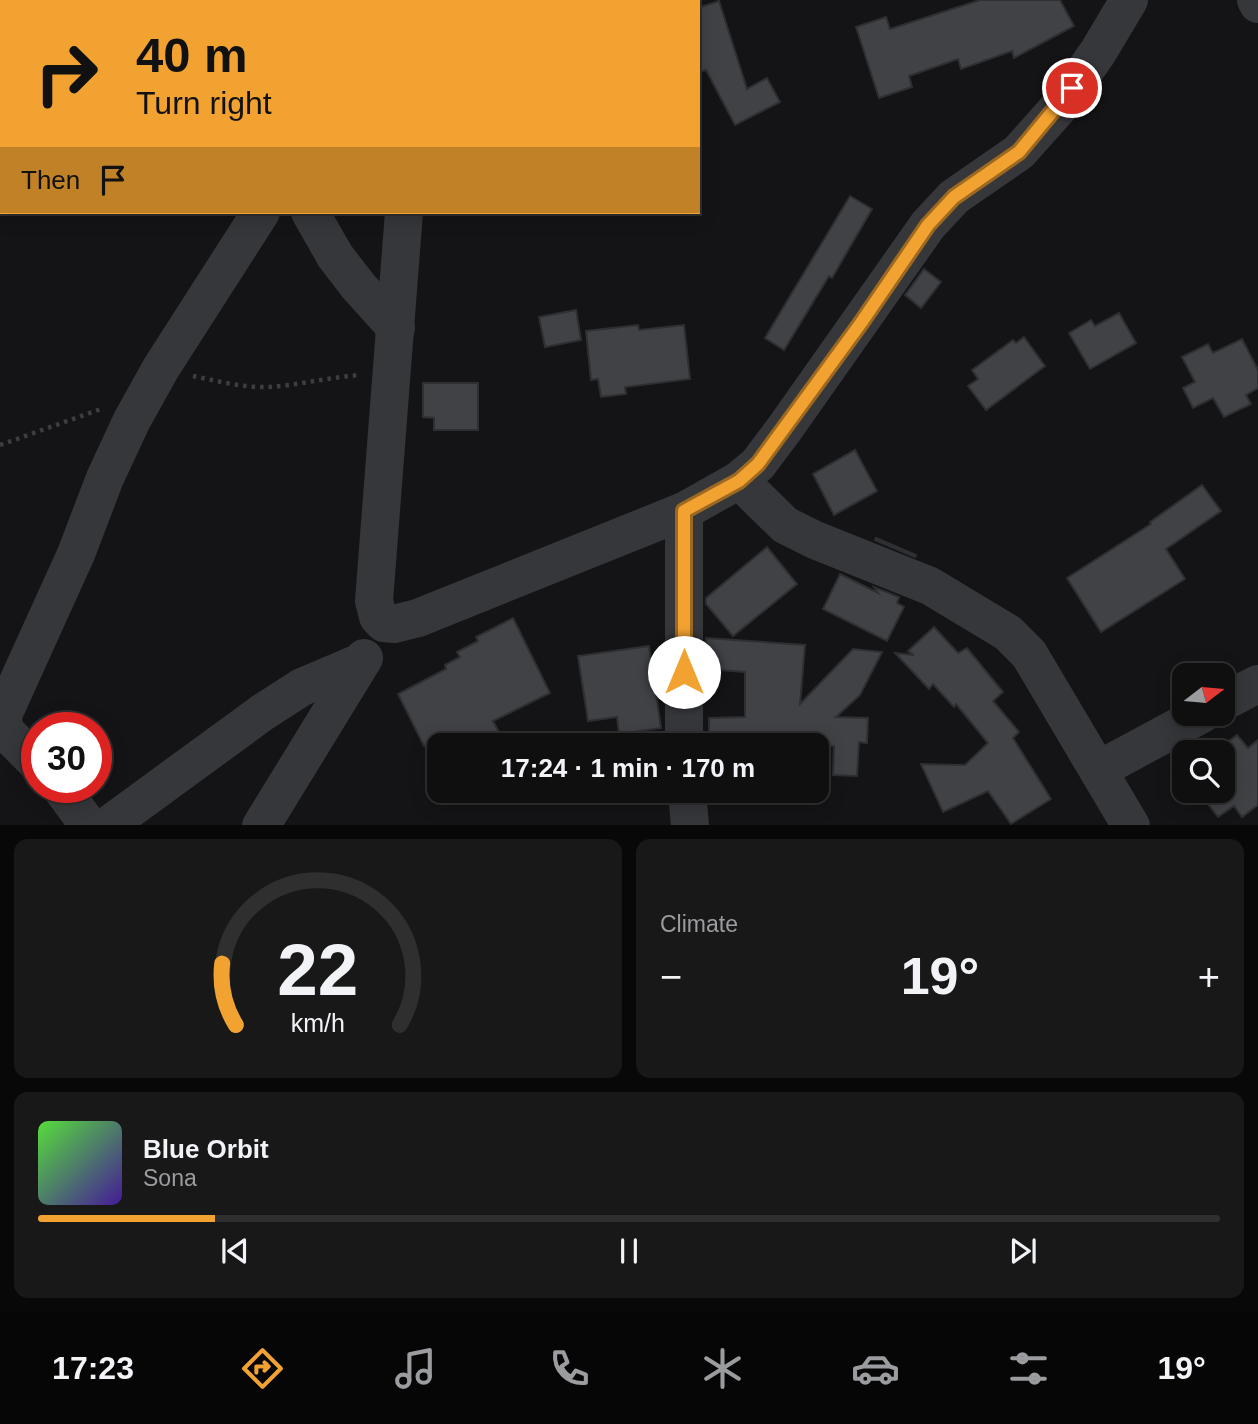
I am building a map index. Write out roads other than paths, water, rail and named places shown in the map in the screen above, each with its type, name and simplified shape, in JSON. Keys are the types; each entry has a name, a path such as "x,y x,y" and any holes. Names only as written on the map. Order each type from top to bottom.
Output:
{"street":[{"path":"404,214 374,601 378,617 384,623 394,624 418,618 684,511 739,481 758,464 785,428 928,225 954,197 1019,152 1060,106 1098,52 1117,6"},
{"path":"21,746 5,730 3,715 76,554 116,455 162,368 260,214"},
{"path":"311,214 335,256 396,328"},
{"path":"739,481 785,525 815,540 930,586 1008,633 1029,654 1131,825"},
{"path":"684,511 684,733"},
{"path":"261,825 384,623"},
{"path":"107,825 263,712 302,687 361,662"},
{"path":"1236,695 1258,684"},
{"path":"1098,769 1179,726"},
{"path":"72,803 89,825"},
{"path":"688,803 690,825"}]}
